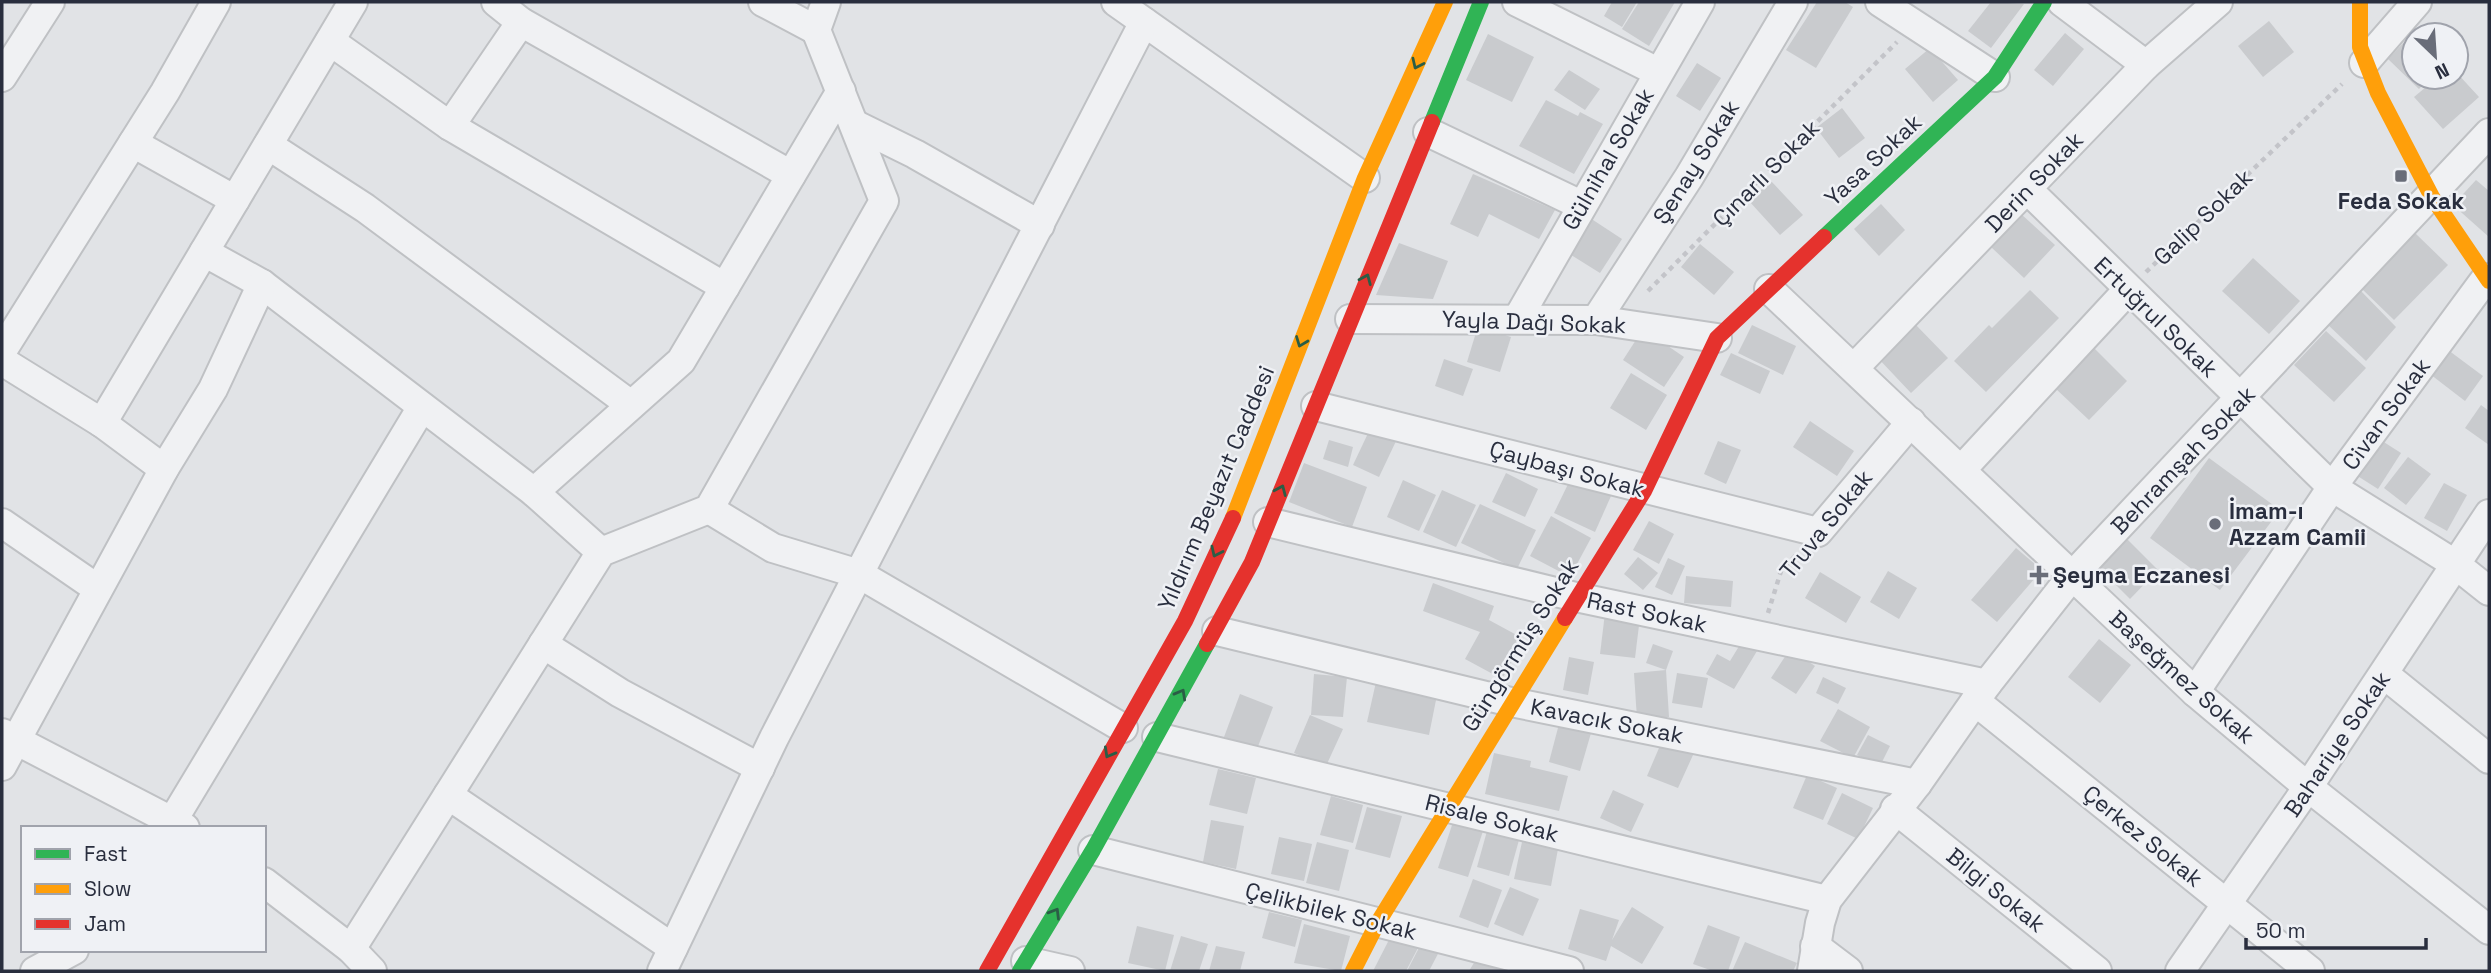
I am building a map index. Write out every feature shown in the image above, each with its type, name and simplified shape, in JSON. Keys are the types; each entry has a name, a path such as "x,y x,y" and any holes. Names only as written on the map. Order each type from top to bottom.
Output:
{"main road":[{"name":"Yıldırım Beyazıt Caddesi","path":"987,971 1185,621 1242,497 1365,178 1445,2"},
{"path":"1023,966 1093,850 1252,562 1481,2"},
{"name":"Yasa Sokak","path":"1717,338 1995,77 2044,2"},
{"path":"2360,2 2360,47 2364,63 2432,197 2488,280"},
{"name":"Güngörmüş Sokak","path":"1353,971 1377,924 1511,702 1644,491 1717,338"}],"street":[{"path":"2,78 50,2"},
{"path":"2,351 133,143 216,2"},
{"path":"102,423 353,2"},
{"path":"496,2 521,22 791,175"},
{"path":"763,2 817,30"},
{"path":"351,949 601,552 709,509 884,201 817,30 826,2"},
{"path":"1116,2 1365,178"},
{"path":"1517,2 1658,72"},
{"name":"Gülnihal Sokak","path":"1518,318 1700,2"},
{"name":"Şenay Sokak","path":"1596,320 1689,177 1793,2"},
{"path":"1880,2 1995,77"},
{"path":"2062,2 2146,65"},
{"name":"Derin Sokak","path":"1855,367 2146,65 2218,2"},
{"path":"2364,63 2417,2"},
{"path":"450,126 521,22"},
{"path":"448,795 667,960 760,768 1144,22"},
{"path":"330,41 450,126 725,287"},
{"path":"534,492 681,361 841,91"},
{"path":"854,124 915,154 1040,225"},
{"path":"1428,132 1581,205"},
{"path":"2432,197 2489,133"},
{"path":"133,143 235,200"},
{"path":"268,145 365,208 631,405"},
{"name":"Ertuğrul Sokak","path":"2027,189 2332,487 2455,564 2489,592"},
{"name":"Behramşah Sokak","path":"1813,959 1827,900 2072,576 2432,197"},
{"path":"204,252 262,284 534,492 601,552"},
{"name":"Civan Sokak","path":"2195,692 2332,487 2488,280"},
{"path":"2,766 8,737 98,589 164,469 213,389 262,284"},
{"name":"Başeğmez Sokak","path":"1769,289 1855,367 2195,692 2308,787 2488,925"},
{"path":"1962,469 2128,290"},
{"name":"Yayla Dağı Sokak","path":"1350,319 1596,320 1717,338"},
{"path":"2,361 102,423 164,469"},
{"name":"Çaybaşı Sokak","path":"1317,405 1546,461 1644,491 1818,532"},
{"path":"8,737 179,824 422,407"},
{"name":"Truva Sokak","path":"1818,532 1911,422"},
{"path":"709,509 773,548 859,574 1123,728"},
{"name":"Bahariye Sokak","path":"2180,971 2308,787 2489,514"},
{"name":"Rast Sokak","path":"1268,522 1576,597 1761,636 1981,693"},
{"path":"2,523 98,589"},
{"name":"Kavacık Sokak","path":"1216,631 1511,702 1917,783"},
{"path":"543,644 620,693 760,768"},
{"path":"2384,674 2489,759"},
{"name":"Çerkez Sokak","path":"1981,693 2310,971"},
{"name":"Risale Sokak","path":"1157,737 1827,900"},
{"name":"Bilgi Sokak","path":"1895,810 2097,971"},
{"name":"Çelikbilek Sokak","path":"1093,850 1569,971"},
{"path":"266,884 351,949 372,971"},
{"path":"35,971 70,952"},
{"path":"1813,959 1848,971"},
{"path":"1023,966 1070,971"}],"path":[{"name":"Çınarlı Sokak","path":"1646,293 1915,24"},
{"name":"Galip Sokak","path":"2128,290 2364,63"},
{"name":"Truva Sokak","path":"1761,636 1781,571 1818,532"}],"building":[{"path":"1612,2 1637,2 1622,27 1604,16"},
{"path":"1639,2 1675,2 1649,46 1622,29"},
{"path":"1817,2 1845,2 1853,7 1816,68 1786,50"},
{"path":"1991,2 2024,4 1991,48 1968,31"},
{"path":"2269,21 2294,52 2263,77 2238,46"},
{"path":"2065,33 2084,49 2053,86 2034,70"},
{"path":"1488,34 1534,57 1512,102 1466,80"},
{"path":"2400,46 2400,71 2388,59"},
{"path":"1930,48 1958,80 1933,102 1905,69"},
{"path":"1697,63 1721,78 1700,111 1676,96"},
{"path":"1569,70 1600,89 1585,110 1554,90"},
{"path":"2470,87 2479,97 2443,129 2414,97 2421,91 2470,91"},
{"path":"1546,100 1578,116 1580,112 1603,124 1574,174 1519,146"},
{"path":"1842,108 1865,138 1839,158 1816,128"},
{"path":"1473,174 1555,210 1539,239 1489,214 1478,237 1450,224"},
{"path":"2476,180 2489,191 2489,237 2453,205"},
{"path":"1771,181 1803,215 1780,235 1749,201"},
{"path":"1881,204 1905,230 1879,256 1854,229"},
{"path":"2021,214 2055,245 2024,278 1991,247"},
{"path":"1590,218 1622,239 1600,273 1568,253"},
{"path":"2415,233 2448,265 2394,320 2361,288"},
{"path":"1399,243 1448,261 1433,299 1376,295"},
{"path":"1700,244 1734,272 1714,295 1681,267"},
{"path":"2253,258 2300,301 2269,334 2222,291"},
{"path":"2358,288 2396,327 2366,361 2325,322"},
{"path":"2030,290 2059,318 1986,392 1954,361 1989,325 1992,328"},
{"path":"1914,323 1948,358 1911,393 1877,357"},
{"path":"1752,325 1796,346 1783,375 1738,353"},
{"path":"1478,326 1511,337 1500,372 1467,362"},
{"path":"1643,329 1684,357 1664,387 1623,360"},
{"path":"2326,331 2366,368 2334,402 2294,365"},
{"path":"2444,347 2483,376 2465,401 2426,371"},
{"path":"2094,348 2127,381 2089,420 2055,388"},
{"path":"1731,353 1770,371 1760,394 1720,375"},
{"path":"1444,359 1473,369 1463,396 1435,386"},
{"path":"1631,373 1667,395 1646,430 1610,408"},
{"path":"2481,405 2489,411 2489,445 2465,428"},
{"path":"1810,421 1854,451 1837,476 1793,447"},
{"path":"1371,427 1397,439 1379,477 1353,465"},
{"path":"2379,439 2401,453 2378,489 2356,475"},
{"path":"1329,440 1353,447 1348,467 1323,459"},
{"path":"1718,441 1741,450 1726,484 1704,474"},
{"path":"2408,457 2431,474 2406,505 2384,488"},
{"name":"İmam-ı Azzam Camii","path":"2209,458 2280,510 2220,590 2150,538"},
{"path":"1304,463 1367,487 1352,527 1289,502"},
{"path":"1506,473 1538,489 1525,517 1492,502"},
{"path":"1571,478 1611,496 1595,532 1554,513"},
{"path":"1403,480 1436,495 1419,531 1387,517"},
{"path":"2444,483 2467,495 2447,531 2424,518"},
{"path":"1442,490 1476,505 1456,547 1423,532"},
{"path":"1480,504 1536,530 1517,569 1461,543"},
{"path":"1551,516 1591,538 1570,577 1530,556"},
{"path":"1649,521 1674,534 1659,564 1633,550"},
{"path":"2125,537 2158,570 2130,599 2096,565"},
{"path":"2016,548 2042,570 1997,622 1971,600"},
{"path":"1638,557 1658,573 1643,590 1624,574"},
{"path":"1668,558 1685,566 1672,595 1655,587"},
{"path":"1888,571 1917,588 1899,619 1870,602"},
{"path":"1820,572 1861,597 1846,623 1805,598"},
{"path":"1686,576 1733,581 1731,607 1684,603"},
{"path":"1433,583 1494,606 1489,620 1524,639 1502,679 1465,659 1480,632 1423,611"},
{"path":"1605,613 1640,617 1635,658 1600,654"},
{"path":"2099,639 2131,665 2100,703 2068,677"},
{"path":"1741,643 1757,651 1734,689 1706,674 1717,654 1730,661"},
{"path":"1653,644 1673,651 1666,670 1646,663"},
{"path":"1790,649 1815,666 1796,694 1771,678"},
{"path":"1569,657 1594,662 1588,695 1563,690"},
{"path":"1666,670 1669,717 1637,719 1634,673"},
{"path":"1677,673 1708,678 1702,708 1672,703"},
{"path":"1314,674 1347,677 1343,717 1311,715"},
{"path":"1823,677 1846,688 1838,704 1816,693"},
{"path":"1376,682 1437,695 1429,735 1367,722"},
{"path":"1240,694 1273,707 1257,749 1224,737"},
{"path":"1838,709 1870,727 1853,758 1820,741"},
{"path":"1310,715 1343,729 1326,766 1294,753"},
{"path":"1559,724 1591,733 1580,771 1549,762"},
{"path":"1868,735 1890,746 1880,766 1857,755"},
{"path":"1662,741 1693,755 1678,788 1647,776"},
{"path":"1494,753 1531,761 1530,767 1568,776 1559,811 1485,794"},
{"path":"1218,769 1256,778 1247,814 1209,805"},
{"path":"1807,775 1837,788 1823,820 1793,808"},
{"path":"1613,790 1644,804 1631,832 1600,818"},
{"path":"1842,793 1873,808 1858,839 1827,824"},
{"path":"1331,796 1363,805 1353,843 1320,835"},
{"path":"1367,807 1402,816 1390,858 1355,849"},
{"path":"1211,820 1244,826 1236,869 1203,862"},
{"path":"1453,822 1483,831 1468,877 1438,868"},
{"path":"1487,831 1519,840 1509,876 1477,867"},
{"path":"1279,837 1312,844 1304,881 1271,874"},
{"path":"1317,842 1349,850 1339,891 1306,883"},
{"path":"1522,842 1558,849 1551,886 1514,879"},
{"path":"1473,879 1502,890 1488,928 1459,917"},
{"path":"1510,887 1539,899 1523,936 1494,924"},
{"path":"1632,907 1664,927 1642,964 1611,946 1606,961 1568,949 1580,909 1619,920 1612,940"},
{"path":"1269,912 1302,920 1295,947 1262,938"},
{"path":"1304,924 1350,936 1341,971 1294,963"},
{"path":"1708,925 1740,937 1728,971 1713,971 1693,964"},
{"path":"1137,926 1174,935 1165,971 1128,963"},
{"path":"1392,934 1421,942 1406,971 1373,971"},
{"path":"1181,936 1208,944 1199,971 1170,971"},
{"path":"1422,942 1441,948 1429,971 1407,971"},
{"path":"1745,942 1797,963 1793,971 1732,971"},
{"path":"1216,946 1245,952 1240,971 1209,971"},
{"path":"1480,953 1508,971 1469,971"},
{"path":"1513,963 1525,971 1508,971"}],"traffic: fast":[{"path":"1432,122 1481,2"},
{"path":"1824,237 1995,77 2044,2"},
{"path":"1020,971 1093,850 1207,644"}],"traffic: slow":[{"path":"1233,518 1365,178 1445,2"},
{"path":"2360,2 2360,47 2378,93 2432,197 2489,281"},
{"path":"1353,971 1377,924 1565,618"}],"traffic: jam":[{"path":"1207,644 1252,562 1432,122"},
{"path":"1565,618 1644,491 1717,338 1824,237"},
{"path":"987,971 1185,621 1233,518"}],"place":[{"name":"Feda Sokak","path":"2401,176"},
{"name":"İmam-ı Azzam Camii","path":"2215,524"},
{"name":"Şeyma Eczanesi","path":"2039,575"}]}
